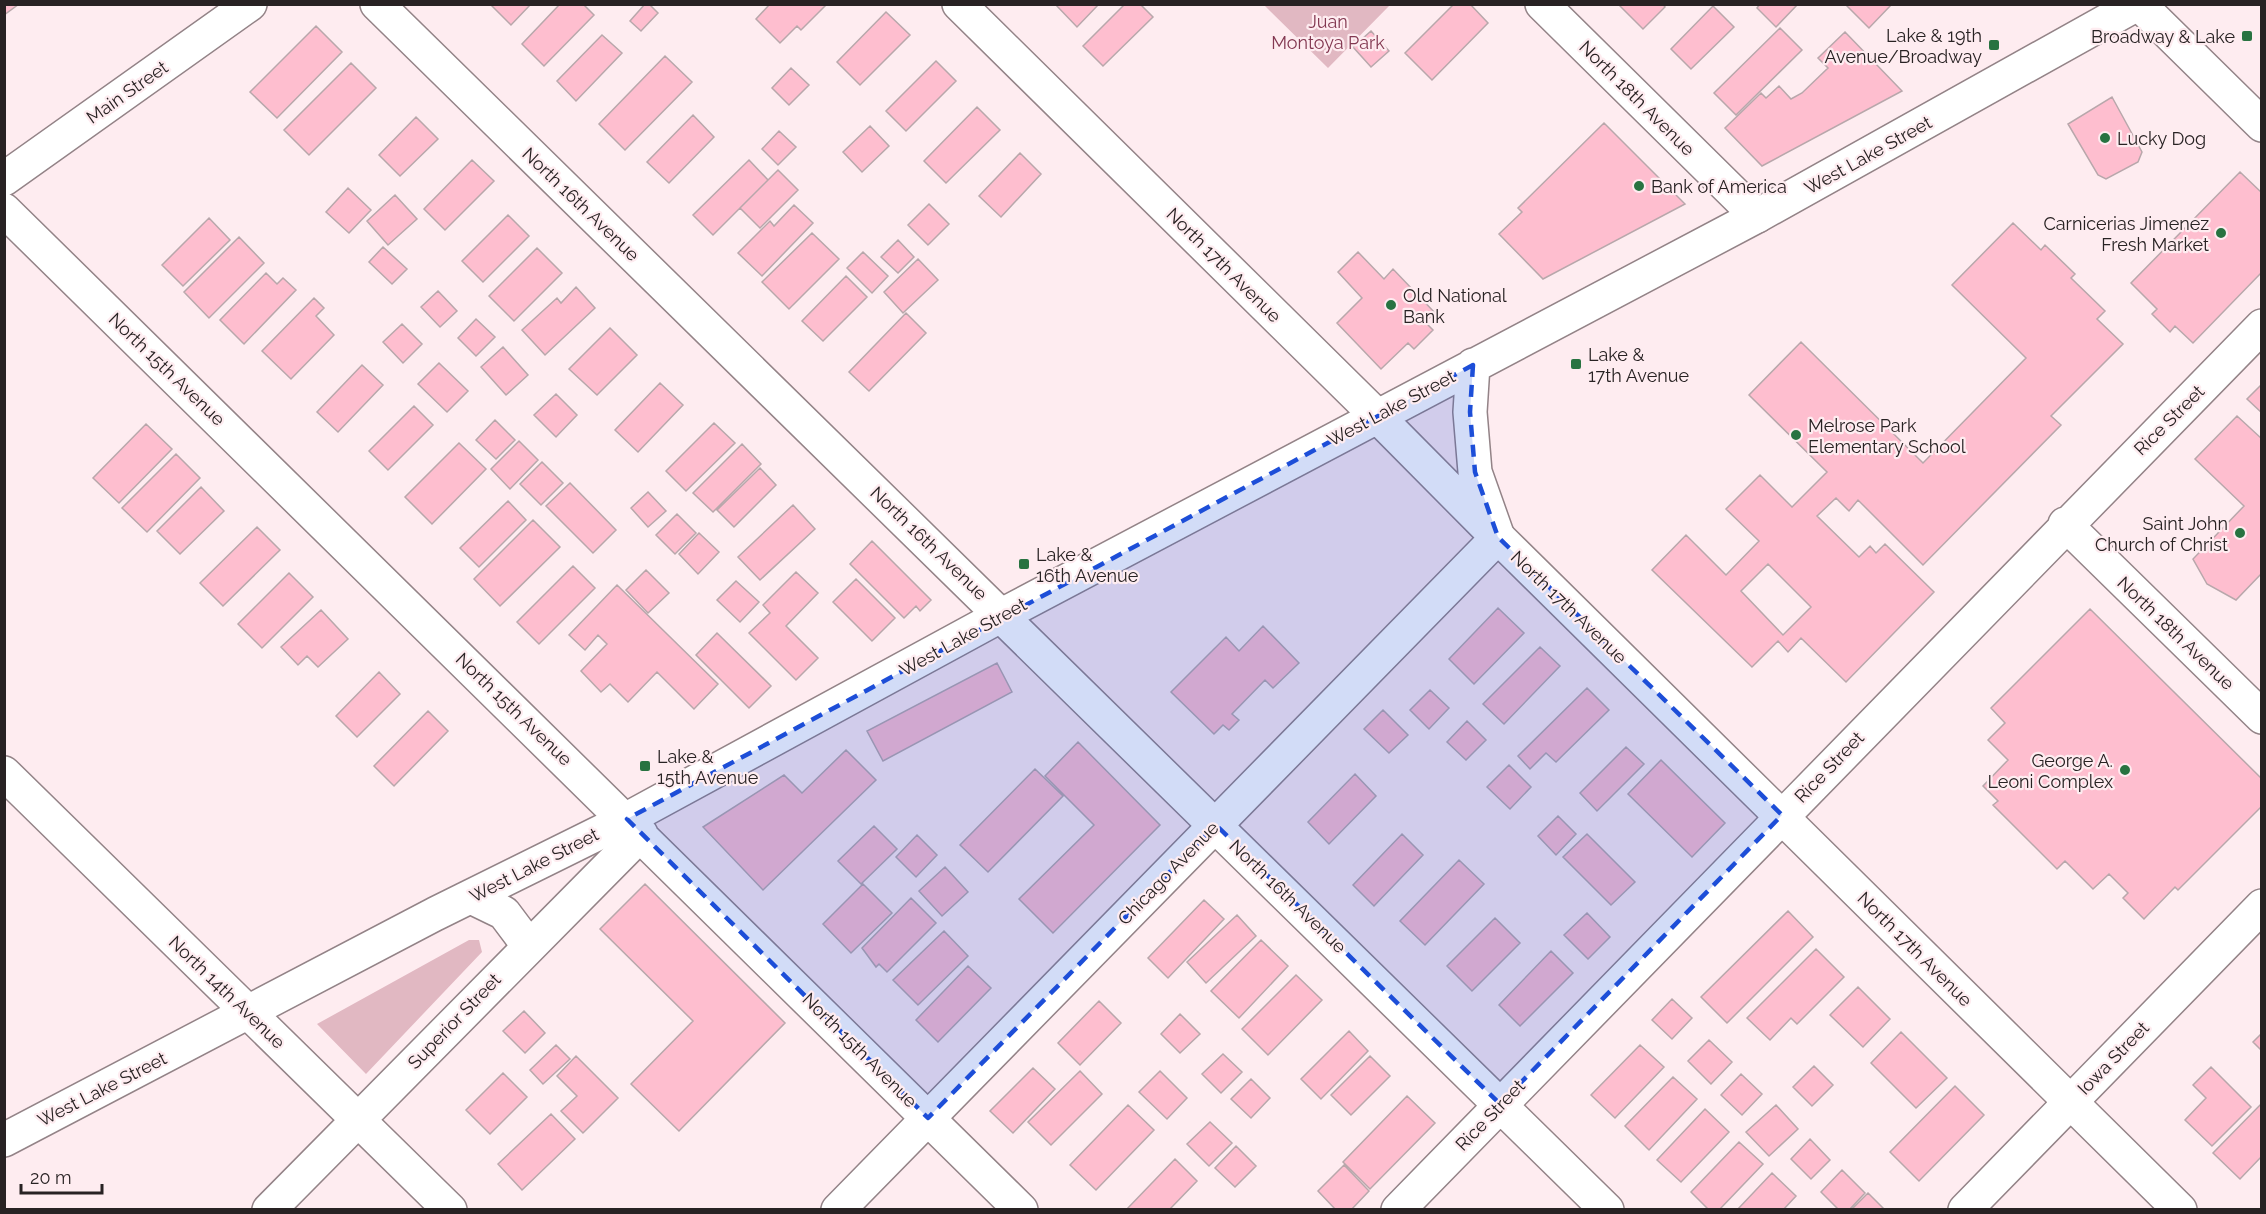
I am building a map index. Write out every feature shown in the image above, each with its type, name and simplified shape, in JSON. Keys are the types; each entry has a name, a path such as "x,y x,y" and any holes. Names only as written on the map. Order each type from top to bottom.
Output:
{"street":[{"name":"Main Street","path":"4,179 250,4"},
{"name":"North 16th Avenue","path":"377,4 1607,1209"},
{"name":"North 17th Avenue","path":"959,4 2180,1209"},
{"name":"North 18th Avenue","path":"1542,4 1757,216"},
{"name":"West Lake Street","path":"4,1140 471,897 634,826 1002,615 1376,415 1757,216 2138,4"},
{"path":"2138,4 2262,125"},
{"name":"North 15th Avenue","path":"4,210 634,826 1021,1209"},
{"name":"Rice Street","path":"1398,1209 2262,326"},
{"path":"1473,365 1470,412 1475,472 1498,537"},
{"name":"North 18th Avenue","path":"2066,524 2262,717"},
{"name":"Chicago Avenue","path":"838,1209 1498,537"},
{"name":"North 14th Avenue","path":"4,773 450,1209"},
{"name":"Superior Street","path":"269,1209 528,945 634,826"},
{"path":"471,897 504,913 528,945"},
{"name":"Iowa Street","path":"1965,1209 2262,906"}],"highlighted area":[{"path":"1473,365 1470,412 1475,472 1498,537 1782,815 1500,1104 1216,825 928,1118 627,819"}],"green space":[{"name":"Juan Montoya Park","path":"1264,5 1390,5 1328,68"},
{"path":"469,940 479,940 482,952 366,1074 317,1024"}],"building":[{"path":"4,4 19,4 4,15"},
{"path":"490,4 531,4 511,25"},
{"path":"560,4 583,4 594,15 544,66 522,44"},
{"path":"645,4 649,4 658,13 641,31 630,21"},
{"path":"770,4 827,4 801,30 797,26 780,43 756,19"},
{"path":"1055,4 1099,4 1077,27"},
{"path":"1125,4 1140,4 1153,17 1103,66 1083,46"},
{"path":"1454,4 1470,4 1488,23 1432,80 1405,53"},
{"path":"1618,4 1663,4 1665,7 1643,29"},
{"path":"1760,4 1798,4 1776,27 1757,8"},
{"path":"1845,4 1892,4 1869,28"},
{"path":"1713,6 1734,27 1691,69 1671,49"},
{"path":"886,12 910,35 860,85 837,62"},
{"path":"316,26 342,52 277,118 250,92"},
{"path":"1780,28 1802,50 1736,115 1714,93"},
{"path":"1371,31 1389,51 1371,67 1353,47"},
{"path":"1845,32 1902,91 1762,166 1725,128 1761,93 1766,98 1779,86 1791,99 1802,93 1828,68 1818,58"},
{"path":"602,35 622,53 576,101 557,81"},
{"path":"665,56 692,82 625,150 599,124"},
{"path":"936,61 956,81 906,131 886,111"},
{"path":"351,63 376,88 309,155 284,130"},
{"path":"791,68 809,85 789,105 772,88"},
{"name":"Lucky Dog","path":"2112,97 2142,152 2138,162 2106,179 2098,175 2068,124"},
{"path":"977,107 1000,130 946,183 924,161"},
{"path":"693,115 714,137 669,183 647,162"},
{"path":"416,117 438,139 400,176 379,155"},
{"path":"1604,123 1685,204 1543,279 1499,234 1522,212 1518,208"},
{"path":"870,126 889,146 862,172 843,152"},
{"path":"779,131 796,147 778,165 762,149"},
{"path":"1020,153 1041,174 1001,217 979,196"},
{"path":"472,160 494,181 445,230 424,209"},
{"path":"749,160 768,180 713,235 693,215"},
{"path":"778,170 798,190 760,228 740,208"},
{"name":"Carnicerias Jimenez Fresh Market","path":"2240,172 2262,193 2262,272 2193,343 2175,326 2170,332 2152,314 2157,309 2131,283"},
{"path":"348,188 371,210 349,233 326,212"},
{"path":"395,195 417,219 388,245 367,221"},
{"path":"929,204 949,224 928,245 908,225"},
{"path":"794,205 813,223 762,276 738,253 770,221 774,226"},
{"path":"508,215 529,236 483,282 462,261"},
{"path":"209,218 230,240 183,286 162,265"},
{"path":"2013,223 2041,250 2045,245 2075,274 2071,278 2105,311 2097,319 2123,344 2051,416 2061,425 1923,565 1858,500 1849,511 1836,498 1817,516 1859,557 1870,546 1876,553 1885,544 1934,592 1846,682 1801,638 1788,652 1778,641 1752,667 1652,570 1686,535 1726,575 1759,541 1726,509 1760,475 1792,507 1827,472 1749,395 1801,342 1923,463 2026,358 1952,285","holes":["1768,564 1811,607 1783,635 1741,591"]},
{"path":"812,233 839,259 789,309 762,282"},
{"path":"239,237 264,263 209,318 184,292"},
{"path":"898,240 914,257 898,273 881,257"},
{"path":"383,247 407,269 392,284 369,262"},
{"path":"537,248 562,273 514,321 489,296"},
{"path":"863,252 888,276 872,293 847,268"},
{"name":"Old National Bank","path":"1358,252 1384,279 1393,269 1435,313 1425,322 1433,330 1414,349 1408,343 1381,369 1337,323 1362,298 1338,272"},
{"path":"918,259 938,280 903,313 884,292"},
{"path":"266,273 277,284 283,278 296,290 244,344 220,320"},
{"path":"846,276 867,297 823,341 802,321"},
{"path":"576,287 595,308 545,355 522,330 557,298 561,303"},
{"path":"438,291 457,311 440,327 421,307"},
{"path":"314,298 324,308 316,316 334,335 291,379 262,351"},
{"path":"906,313 926,333 869,391 849,372"},
{"path":"476,319 495,337 476,356 458,338"},
{"path":"402,324 422,344 403,363 383,342"},
{"path":"610,328 637,355 597,395 569,369"},
{"path":"503,347 528,375 506,395 481,367"},
{"path":"439,363 468,391 447,412 418,384"},
{"path":"362,365 383,385 338,432 317,412"},
{"path":"660,383 683,405 638,452 615,430"},
{"path":"2262,384 2262,413 2247,399"},
{"path":"556,394 577,415 556,437 534,415"},
{"path":"414,406 433,425 388,470 369,451"},
{"name":"Saint John Church of Christ","path":"2237,416 2262,439 2262,573 2236,600 2207,584 2193,559 2244,506 2195,459"},
{"path":"495,420 515,440 496,459 476,440"},
{"path":"714,423 735,443 686,491 666,471"},
{"path":"146,424 172,449 119,503 93,478"},
{"path":"519,441 538,460 510,489 491,469"},
{"path":"459,443 486,469 432,524 405,497"},
{"path":"742,444 761,464 713,512 693,493"},
{"path":"176,454 200,478 147,532 122,508"},
{"path":"542,462 563,483 541,505 520,484"},
{"path":"760,468 776,485 734,527 717,510"},
{"path":"570,483 616,530 593,553 546,506"},
{"path":"201,487 224,511 180,554 157,531"},
{"path":"648,492 666,511 648,527 631,508"},
{"path":"508,501 526,520 479,567 460,548"},
{"path":"793,505 815,529 760,580 738,557"},
{"path":"677,514 696,533 675,554 656,535"},
{"path":"533,520 560,547 500,606 474,579"},
{"path":"257,527 280,550 223,606 200,583"},
{"path":"699,533 719,552 698,574 679,554"},
{"path":"872,541 931,600 920,611 916,606 904,618 850,564"},
{"path":"573,566 595,588 539,644 517,622"},
{"path":"646,570 669,593 648,613 626,590"},
{"path":"796,572 818,593 786,626 818,658 796,680 749,633 770,613 763,605"},
{"path":"289,573 313,597 262,648 238,624"},
{"path":"856,579 895,618 872,641 833,602"},
{"path":"736,581 759,602 740,622 717,600"},
{"path":"617,585 718,684 694,709 657,672 628,702 610,684 601,692 581,671 607,644 598,635 585,650 569,635"},
{"path":"1498,608 1524,633 1474,684 1449,659"},
{"name":"George A. Leoni Complex","path":"2090,609 2262,779 2262,806 2178,890 2175,887 2144,919 2123,898 2128,893 2109,874 2093,889 2065,861 2057,869 1993,805 1998,801 1983,786 2008,760 1988,740 2005,723 1991,708"},
{"path":"321,610 348,639 318,667 307,656 298,665 281,647"},
{"path":"1263,626 1299,663 1273,688 1265,680 1232,714 1239,720 1229,730 1223,725 1214,734 1171,692 1226,637 1239,651"},
{"path":"717,633 771,686 749,708 696,655"},
{"path":"1540,647 1560,666 1504,724 1483,704"},
{"path":"997,663 1012,692 883,761 867,731"},
{"path":"379,672 400,694 357,737 336,716"},
{"path":"1587,688 1609,710 1556,762 1546,753 1530,769 1518,756"},
{"path":"1430,690 1449,708 1429,729 1410,710"},
{"path":"1383,710 1408,735 1389,753 1364,729"},
{"path":"428,711 448,731 394,786 374,766"},
{"path":"1467,721 1486,740 1466,760 1447,742"},
{"path":"1078,742 1160,825 1053,933 1019,899 1094,825 1045,776"},
{"path":"1626,747 1644,764 1597,811 1580,793"},
{"path":"846,750 876,780 763,890 703,827 784,775 802,793"},
{"path":"1661,760 1725,823 1692,857 1628,794"},
{"path":"1509,765 1531,787 1510,809 1487,787"},
{"path":"1035,769 1063,796 988,872 960,845"},
{"path":"1355,774 1376,796 1329,844 1308,822"},
{"path":"1558,816 1576,834 1556,855 1538,836"},
{"path":"874,826 897,849 861,884 838,861"},
{"path":"1402,834 1423,855 1374,906 1353,885"},
{"path":"1587,834 1635,882 1611,905 1563,857"},
{"path":"917,835 937,855 916,877 896,857"},
{"path":"1459,860 1484,884 1425,945 1400,921"},
{"path":"945,867 968,892 942,916 919,891"},
{"path":"645,884 785,1023 679,1131 631,1084 693,1021 600,929"},
{"path":"863,884 892,913 851,953 823,924"},
{"path":"911,898 936,923 887,972 879,964 876,967 862,948"},
{"path":"1204,900 1224,919 1168,978 1148,958"},
{"path":"1788,911 1813,937 1727,1023 1701,997"},
{"path":"1587,913 1610,937 1588,959 1564,935"},
{"path":"1237,915 1256,936 1206,983 1187,962"},
{"path":"1495,918 1520,943 1472,991 1447,966"},
{"path":"944,931 968,956 918,1005 893,980"},
{"path":"1261,940 1288,966 1239,1018 1211,991"},
{"path":"1816,949 1844,977 1797,1024 1791,1018 1770,1040 1747,1018"},
{"path":"1551,951 1573,973 1520,1026 1499,1005"},
{"path":"968,966 991,988 938,1042 916,1020"},
{"path":"1296,975 1322,1000 1268,1055 1242,1029"},
{"path":"1858,987 1890,1019 1863,1047 1830,1015"},
{"path":"1672,999 1692,1018 1672,1039 1652,1020"},
{"path":"1099,1001 1121,1023 1080,1065 1058,1043"},
{"path":"524,1011 545,1033 525,1053 503,1031"},
{"path":"1180,1014 1200,1034 1180,1053 1161,1034"},
{"path":"1349,1031 1368,1051 1321,1099 1301,1079"},
{"path":"1901,1032 1947,1078 1916,1108 1871,1063"},
{"path":"2262,1033 2262,1051 2253,1042"},
{"path":"1709,1040 1732,1062 1711,1084 1688,1061"},
{"path":"556,1045 570,1059 543,1084 530,1070"},
{"path":"1640,1045 1664,1067 1615,1118 1591,1095"},
{"path":"1223,1054 1242,1072 1221,1093 1202,1074"},
{"path":"576,1056 618,1098 583,1133 561,1111 577,1096 557,1076"},
{"path":"1370,1056 1390,1076 1351,1115 1331,1095"},
{"path":"1814,1066 1833,1085 1812,1106 1793,1087"},
{"path":"2211,1067 2251,1107 2212,1146 2185,1120 2206,1098 2193,1085"},
{"path":"1033,1068 1055,1089 1013,1133 990,1111"},
{"path":"1080,1071 1102,1094 1051,1145 1028,1122"},
{"path":"1160,1071 1187,1098 1167,1119 1139,1092"},
{"path":"503,1073 527,1097 490,1134 466,1110"},
{"path":"1741,1074 1762,1094 1742,1115 1721,1095"},
{"path":"1673,1077 1697,1099 1649,1150 1625,1126"},
{"path":"1251,1079 1270,1098 1251,1118 1231,1099"},
{"path":"1955,1086 1984,1115 1919,1181 1890,1152"},
{"path":"1407,1096 1435,1123 1370,1189 1343,1162"},
{"path":"2262,1103 2262,1156 2240,1179 2213,1153"},
{"path":"1128,1105 1154,1130 1096,1190 1070,1165"},
{"path":"1776,1105 1798,1129 1769,1156 1746,1132"},
{"path":"1705,1109 1729,1132 1681,1182 1657,1160"},
{"path":"551,1114 575,1139 522,1190 498,1164"},
{"path":"1210,1122 1232,1143 1209,1166 1187,1144"},
{"path":"1810,1139 1830,1160 1811,1179 1791,1159"},
{"path":"1739,1142 1763,1164 1719,1210 1709,1210 1691,1192"},
{"path":"1236,1146 1256,1166 1235,1187 1215,1168"},
{"path":"1175,1159 1197,1181 1169,1210 1126,1210"},
{"path":"1344,1165 1369,1191 1351,1210 1336,1210 1318,1191"},
{"path":"1842,1170 1865,1193 1849,1210 1839,1210 1821,1192"},
{"path":"1772,1173 1796,1196 1783,1210 1737,1210"},
{"path":"1868,1193 1885,1210 1851,1210"}],"place":[{"name":"Broadway & Lake","path":"2247,36"},
{"name":"Lake & 19th Avenue/Broadway","path":"1994,45"},
{"name":"Lucky Dog","path":"2105,138"},
{"name":"Bank of America","path":"1639,186"},
{"name":"Carnicerias Jimenez Fresh Market","path":"2221,233"},
{"name":"Old National Bank","path":"1391,305"},
{"name":"Lake & 17th Avenue","path":"1576,364"},
{"name":"Melrose Park Elementary School","path":"1796,435"},
{"name":"Saint John Church of Christ","path":"2240,533"},
{"name":"Lake & 16th Avenue","path":"1024,564"},
{"name":"Lake & 15th Avenue","path":"645,766"},
{"name":"George A. Leoni Complex","path":"2125,770"}]}
